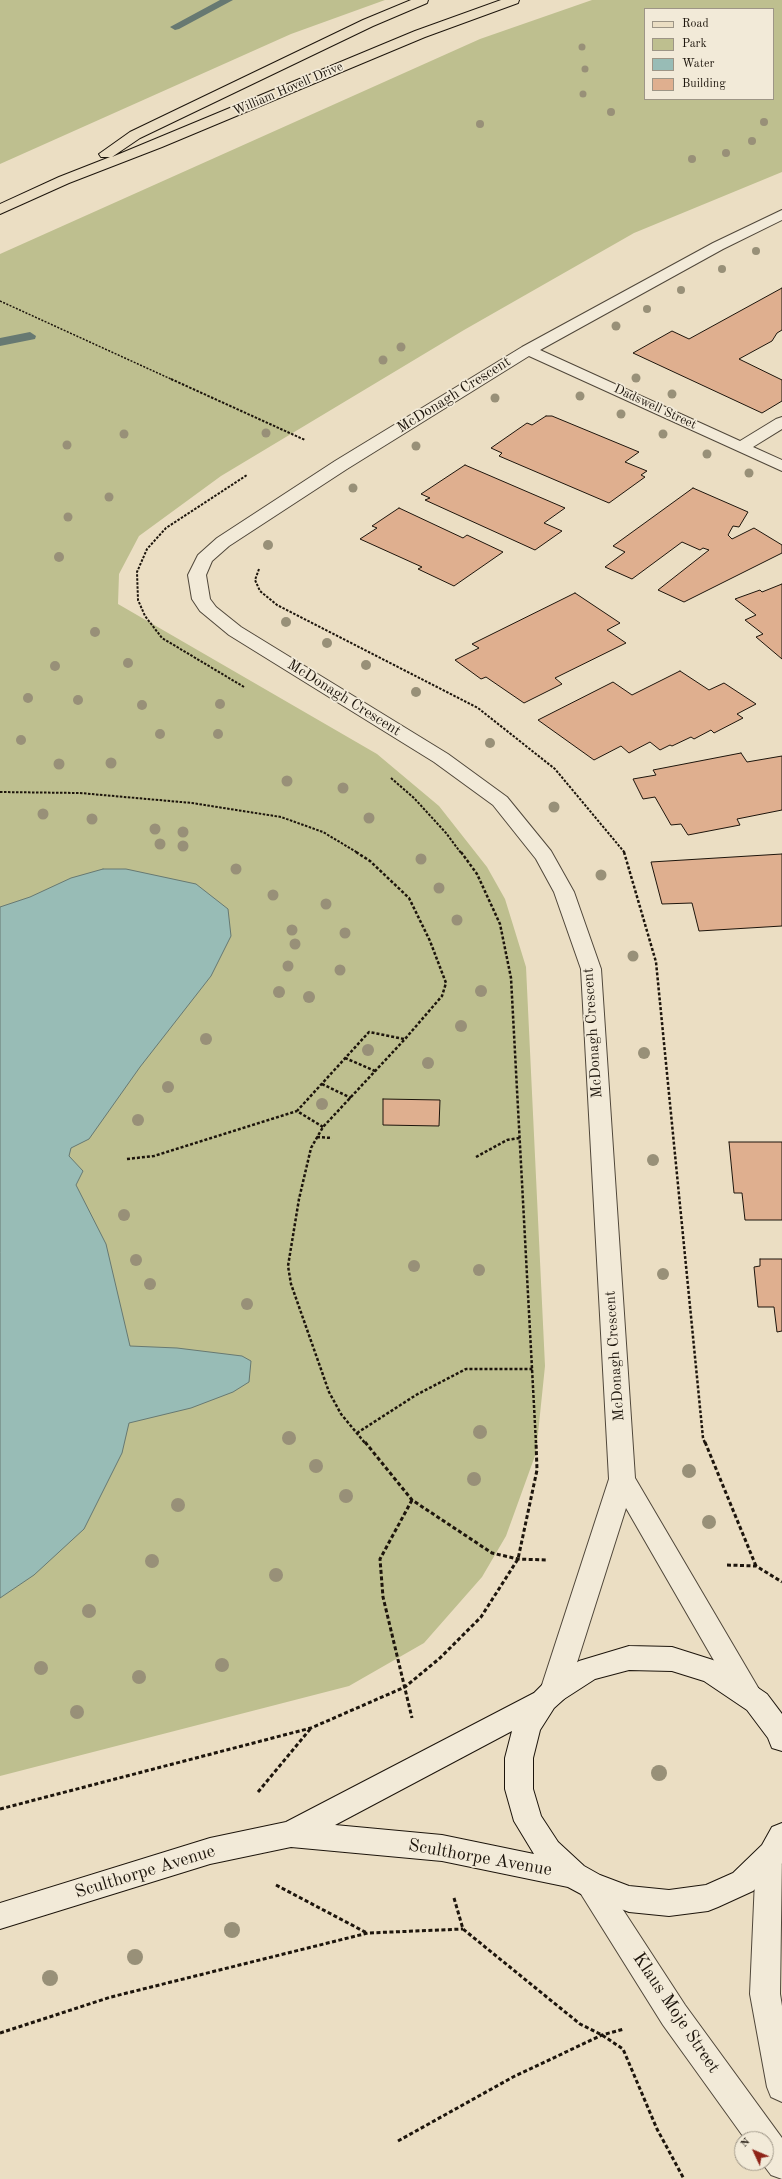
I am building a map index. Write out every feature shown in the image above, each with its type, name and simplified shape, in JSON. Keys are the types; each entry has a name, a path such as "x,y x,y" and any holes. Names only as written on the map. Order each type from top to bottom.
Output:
{"main road":[{"name":"William Hovell Drive","path":"64,180 135,135 368,23 422,0"},
{"name":"William Hovell Drive","path":"0,210 64,180 157,144 420,34 513,0"}],"street":[{"name":"McDonagh Crescent","path":"549,1696 622,1479 591,969 564,892 544,856 500,801 441,758 235,631 209,611 201,599 197,575 204,559 223,542 341,465 528,350 718,246 782,214"},
{"name":"Dadswell Street","path":"528,350 782,466"},
{"path":"741,447 782,422"},
{"name":"McDonagh Crescent","path":"622,1479 763,1701"},
{"name":"Sculthorpe Avenue","path":"0,1916 210,1851 291,1834 549,1696 588,1669 629,1658 672,1659 714,1672 763,1701"},
{"path":"549,1696 527,1726 518,1758 519,1789 528,1821 548,1851 583,1880 629,1899 669,1903 708,1898 743,1882 776,1850"},
{"path":"763,1701 782,1739"},
{"name":"Sculthorpe Avenue","path":"291,1834 442,1848 583,1880"},
{"path":"776,1850 765,1994 782,2087"},
{"name":"Klaus Moje Street","path":"583,1880 674,2015 758,2131"},
{"path":"774,2153 782,2164"}],"path":[{"path":"0,301 305,440"},
{"path":"298,443 311,436"},
{"path":"248,475 166,528 147,550 137,572 138,600 145,616 162,638 250,690"},
{"path":"262,566 258,570 255,580 260,591 277,605 478,708 490,717 555,769 624,851 656,962 703,1438 756,1566 782,1582"},
{"path":"0,1809 311,1728 405,1687 440,1658 481,1617 518,1559 537,1470 533,1369 526,1277 511,978 500,924 477,874 430,815 414,798 389,776"},
{"path":"0,792 80,793 192,803 280,817 323,832 370,861 409,898 430,941 446,983 442,996 405,1039 323,1127 317,1137 311,1148 299,1199 288,1266 291,1284 329,1392 341,1414 412,1500 492,1553 518,1559"},
{"path":"128,1159 154,1156 297,1111 369,1032 405,1039"},
{"path":"345,1058 375,1071"},
{"path":"322,1084 351,1098"},
{"path":"297,1111 323,1127"},
{"path":"317,1137 332,1138"},
{"path":"476,1157 507,1140 520,1138"},
{"path":"357,1433 416,1395 466,1369 533,1369"},
{"path":"405,1687 383,1596 380,1559 412,1500"},
{"path":"311,1728 210,1851 368,1933"},
{"path":"0,2033 110,1997 368,1933 463,1929 580,2024 602,2035 623,2049 657,2129 684,2179"},
{"path":"398,2140 513,2077 602,2035"}],"green space":[{"path":"0,0 385,0 291,34 0,164"},
{"path":"592,0 782,0 782,172 634,233 464,330 221,476 139,536 119,574 118,604 377,754 439,806 487,867 505,899 526,967 545,1366 536,1453 506,1536 482,1577 424,1643 349,1686 0,1776 0,254 480,39"}],"water":[{"path":"103,869 126,869 196,884 228,909 231,936 211,976 140,1067 89,1139 71,1148 69,1156 83,1171 76,1185 106,1244 130,1346 177,1348 242,1356 251,1361 249,1382 233,1392 191,1408 129,1423 122,1453 84,1529 34,1575 0,1598 0,907 30,897 71,878"}],"building":[{"path":"782,288 782,330 777,333 772,341 739,359 782,380 782,401 762,413 633,353 672,331 689,339"},
{"path":"546,416 552,416 639,452 625,462 647,471 641,475 645,477 609,503 499,456 502,453 491,448 527,423 532,425"},
{"path":"465,465 565,508 544,523 562,531 535,550 425,500 430,498 421,494"},
{"path":"693,488 748,512 739,527 733,526 728,535 732,539 754,528 782,545 782,553 684,602 658,590 709,550 703,548 700,550 682,542 632,579 605,567 625,552 613,546"},
{"path":"399,508 463,538 467,535 503,552 454,586 418,569 422,567 360,539 377,528 372,526"},
{"path":"782,584 782,659 756,637 763,634 745,620 756,615 735,599 760,590 762,592"},
{"path":"575,593 620,623 607,630 626,643 555,678 562,684 524,703 486,677 481,679 455,660 479,648 472,644"},
{"path":"680,671 709,690 724,683 756,704 737,714 743,718 714,733 711,730 694,739 691,737 660,750 650,742 629,753 621,746 594,760 538,720 613,682 632,695"},
{"path":"741,753 747,762 782,756 782,810 737,819 740,825 688,835 681,824 671,825 655,797 643,799 633,779 656,775 653,770"},
{"path":"782,854 782,926 699,931 692,903 662,904 651,862"},
{"path":"383,1099 440,1100 439,1126 383,1125"},
{"path":"729,1142 782,1142 782,1220 745,1220 742,1193 734,1193"},
{"path":"760,1259 782,1259 782,1331 777,1332 774,1307 758,1307 754,1267 760,1266"}],"waterway":[{"path":"175,27 228,0"},
{"path":"0,342 30,336"}]}
